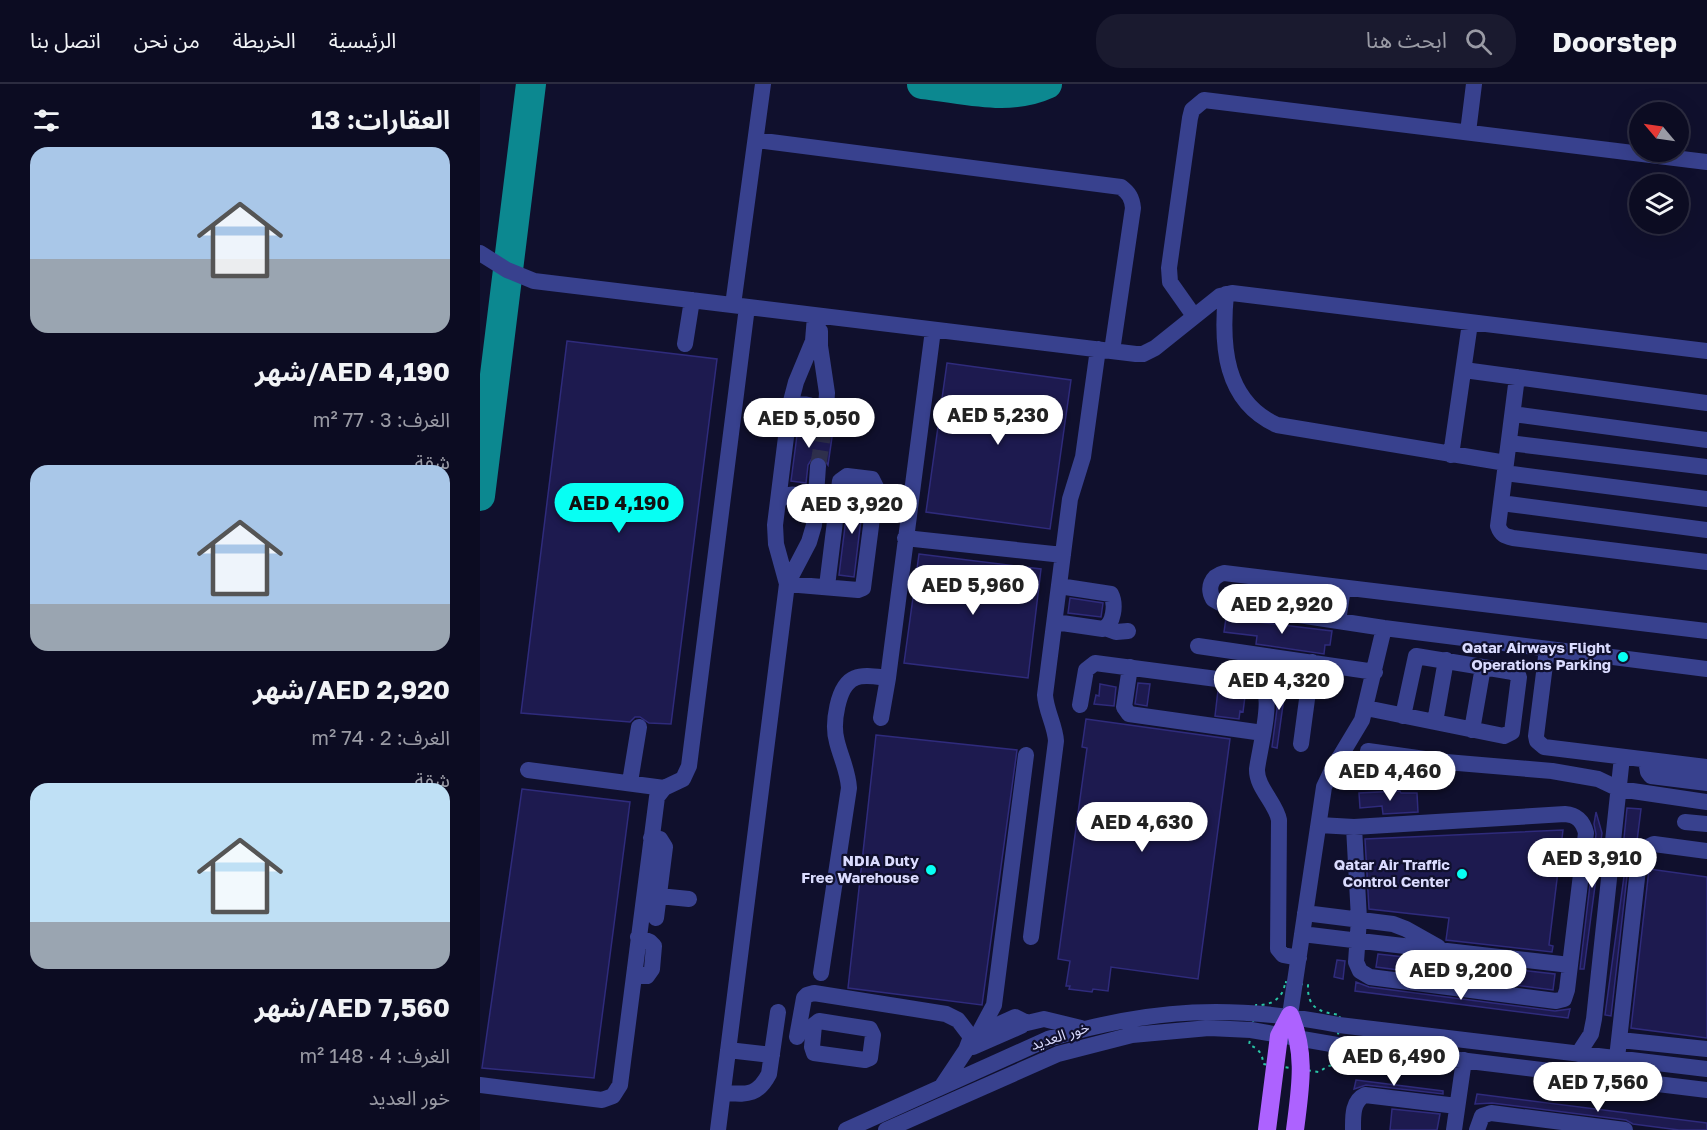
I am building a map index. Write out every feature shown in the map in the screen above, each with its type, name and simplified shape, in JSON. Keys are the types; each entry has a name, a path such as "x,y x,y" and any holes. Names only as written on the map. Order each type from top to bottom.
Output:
{"main road":[{"path":"1267,1130 1279,1036 1290,1015"},
{"path":"1290,1015 1298,1039 1302,1073 1295,1130"}],"street":[{"path":"480,1085 602,1100 613,1096 620,1085 634,976 647,976 652,969 654,946 638,937 657,797 664,788 683,779 688,766 763,84"},
{"path":"1468,132 1474,84"},
{"path":"1194,316 1173,286 1169,275 1190,118 1192,110 1204,100 1707,162"},
{"path":"756,140 1121,187 1128,191 1132,198 1133,208 1083,458 1070,499 1046,695 1056,741 1031,937"},
{"path":"480,253 507,270 534,280 1136,354 1149,351 1226,294 1707,351"},
{"path":"1226,294 1223,328 1232,379 1247,406 1262,419 1277,425 1451,455 1505,468 1707,499"},
{"path":"685,344 692,300"},
{"path":"787,584 775,536 778,502 790,405 813,341 818,316"},
{"path":"790,405 814,406 825,419 827,393 818,316"},
{"path":"1451,455 1470,323"},
{"path":"881,718 933,330"},
{"path":"1464,370 1707,403"},
{"path":"799,375 811,380 825,379"},
{"path":"1517,377 1498,526 1505,536 1707,562"},
{"path":"1513,414 1707,440"},
{"path":"1509,443 1707,467"},
{"path":"718,1130 787,584 809,542 814,525 818,466"},
{"path":"787,584 858,590 864,585 876,487 872,479 848,476 840,482 826,586"},
{"path":"778,502 785,496 798,495 807,500 815,509"},
{"path":"1501,503 1707,530"},
{"path":"905,538 1063,555"},
{"path":"1707,632 1224,573 1216,576 1210,585 1211,595 1220,603 1384,628 1707,669"},
{"path":"1059,586 1111,594 1114,600 1112,620 1105,628"},
{"path":"1338,621 1343,588"},
{"path":"1055,622 1128,632"},
{"path":"1290,1015 1326,781 1359,728 1375,672 1384,628"},
{"path":"1198,646 1375,672"},
{"path":"1547,649 1536,736 1537,741 1544,747 1707,767"},
{"path":"1366,708 1403,716 1504,736 1512,732 1519,677 1513,672 1418,655 1414,657 1403,716"},
{"path":"1435,722 1446,660"},
{"path":"1301,744 1312,662"},
{"path":"1080,705 1086,670 1089,665 1098,663 1259,686 1266,696 1257,772 1280,820 1278,949 1283,956 1299,958"},
{"path":"1130,667 1124,707 1127,713 1263,733"},
{"path":"1472,730 1483,667"},
{"path":"821,973 849,788 846,768 836,739 838,701 844,685 856,677 888,678"},
{"path":"630,782 639,727"},
{"path":"1368,752 1456,763 1552,771 1598,779 1619,789 1707,802"},
{"path":"941,1087 994,1005 1026,755"},
{"path":"1578,1054 1590,1034 1594,1019 1622,758"},
{"path":"1646,760 1651,776 1707,783"},
{"path":"528,770 664,788"},
{"path":"1319,825 1354,827 1565,814 1577,817 1586,833 1564,999 1556,1001 1370,977 1360,971 1357,966 1359,919 1354,827"},
{"path":"1685,822 1707,824"},
{"path":"651,838 660,839 665,847 656,918"},
{"path":"1617,1058 1640,851 1653,844 1707,851"},
{"path":"659,896 689,899"},
{"path":"1305,913 1399,926 1442,949"},
{"path":"1302,934 1570,965"},
{"path":"999,965 1004,999 1021,1020"},
{"path":"776,1035 805,1038 802,1002 807,995 814,993 946,1014 958,1020 972,1040"},
{"name":"خور العديد","path":"846,1130 1030,1045 1082,1028 1124,1019 1189,1011 1290,1015 1339,1025 1707,1069"},
{"path":"723,1093 746,1094 756,1091 769,1074 778,1012"},
{"path":"972,1040 1021,1020 1044,1019 1082,1028"},
{"name":"خور العديد","path":"886,1130 1033,1064 1081,1047 1158,1032 1209,1028 1251,1030 1298,1039 1707,1090"},
{"path":"1620,1040 1707,1049"},
{"path":"728,1050 772,1055"},
{"path":"1454,1130 1464,1060"},
{"path":"1682,1086 1695,1082 1707,1082"},
{"path":"1353,1130 1355,1105 1365,1095 1457,1106"},
{"path":"1477,1130 1482,1116 1491,1113 1625,1130"}],"building":[{"path":"567,341 717,359 671,724 649,723 640,717 635,717 630,722 521,713"},
{"path":"947,363 1071,380 1050,529 926,512"},
{"path":"799,420 815,422 816,428 824,433 833,430 828,465 823,457 813,457 808,465 806,483 791,481"},
{"path":"849,494 864,495 854,577 839,575"},
{"path":"919,554 1041,569 1028,678 904,663"},
{"path":"1070,598 1103,603 1101,617 1068,613"},
{"path":"1226,618 1332,631 1330,645 1325,645 1324,654 1256,644 1257,636 1224,632"},
{"path":"1277,681 1286,683 1277,748 1272,747 1277,709"},
{"path":"1138,683 1150,684 1147,706 1135,704"},
{"path":"1100,684 1116,687 1114,706 1094,704 1096,695 1099,696"},
{"path":"1218,690 1241,693 1241,696 1245,696 1243,712 1240,711 1239,719 1215,716"},
{"path":"1086,719 1230,739 1198,979 1111,967 1108,991 1093,989 1092,992 1069,989 1070,986 1066,986 1070,961 1058,959 1087,748 1082,747"},
{"name":"NDIA Duty Free Warehouse","path":"876,735 1017,750 982,1005 848,988"},
{"path":"522,789 630,802 594,1078 482,1068"},
{"path":"1400,791 1401,793 1417,793 1418,812 1383,814 1382,806 1360,808 1359,793"},
{"path":"1627,808 1641,809 1637,841 1630,850 1611,1016 1605,1015 1625,869 1621,868"},
{"path":"1596,812 1602,833 1584,969 1580,969 1596,834 1594,824"},
{"name":"Qatar Air Traffic Control Center","path":"1563,830 1549,945 1553,946 1552,952 1446,940 1449,918 1369,909 1365,839"},
{"path":"1649,869 1707,877 1707,1038 1631,1028"},
{"path":"1378,954 1555,974 1553,990 1376,967"},
{"path":"1337,960 1345,961 1343,979 1334,977"},
{"path":"1356,982 1369,987 1555,1011 1570,1009 1568,1018 1355,991"},
{"path":"1356,1080 1443,1091 1443,1094 1366,1085 1354,1089"},
{"path":"1477,1094 1707,1123 1707,1130 1679,1130 1633,1124 1626,1120 1492,1103 1475,1104"},
{"path":"1392,1109 1440,1114 1437,1130 1390,1130"}],"taxiway":[{"path":"480,496 531,84"},
{"path":"922,84 1001,93 1017,92 1047,84"}],"tunnel":[{"path":"818,466 825,423"}],"place":[{"name":"Qatar Airways Flight Operations Parking","path":"1623,657"},
{"name":"NDIA Duty Free Warehouse","path":"931,870"},
{"name":"Qatar Air Traffic Control Center","path":"1462,874"}]}
